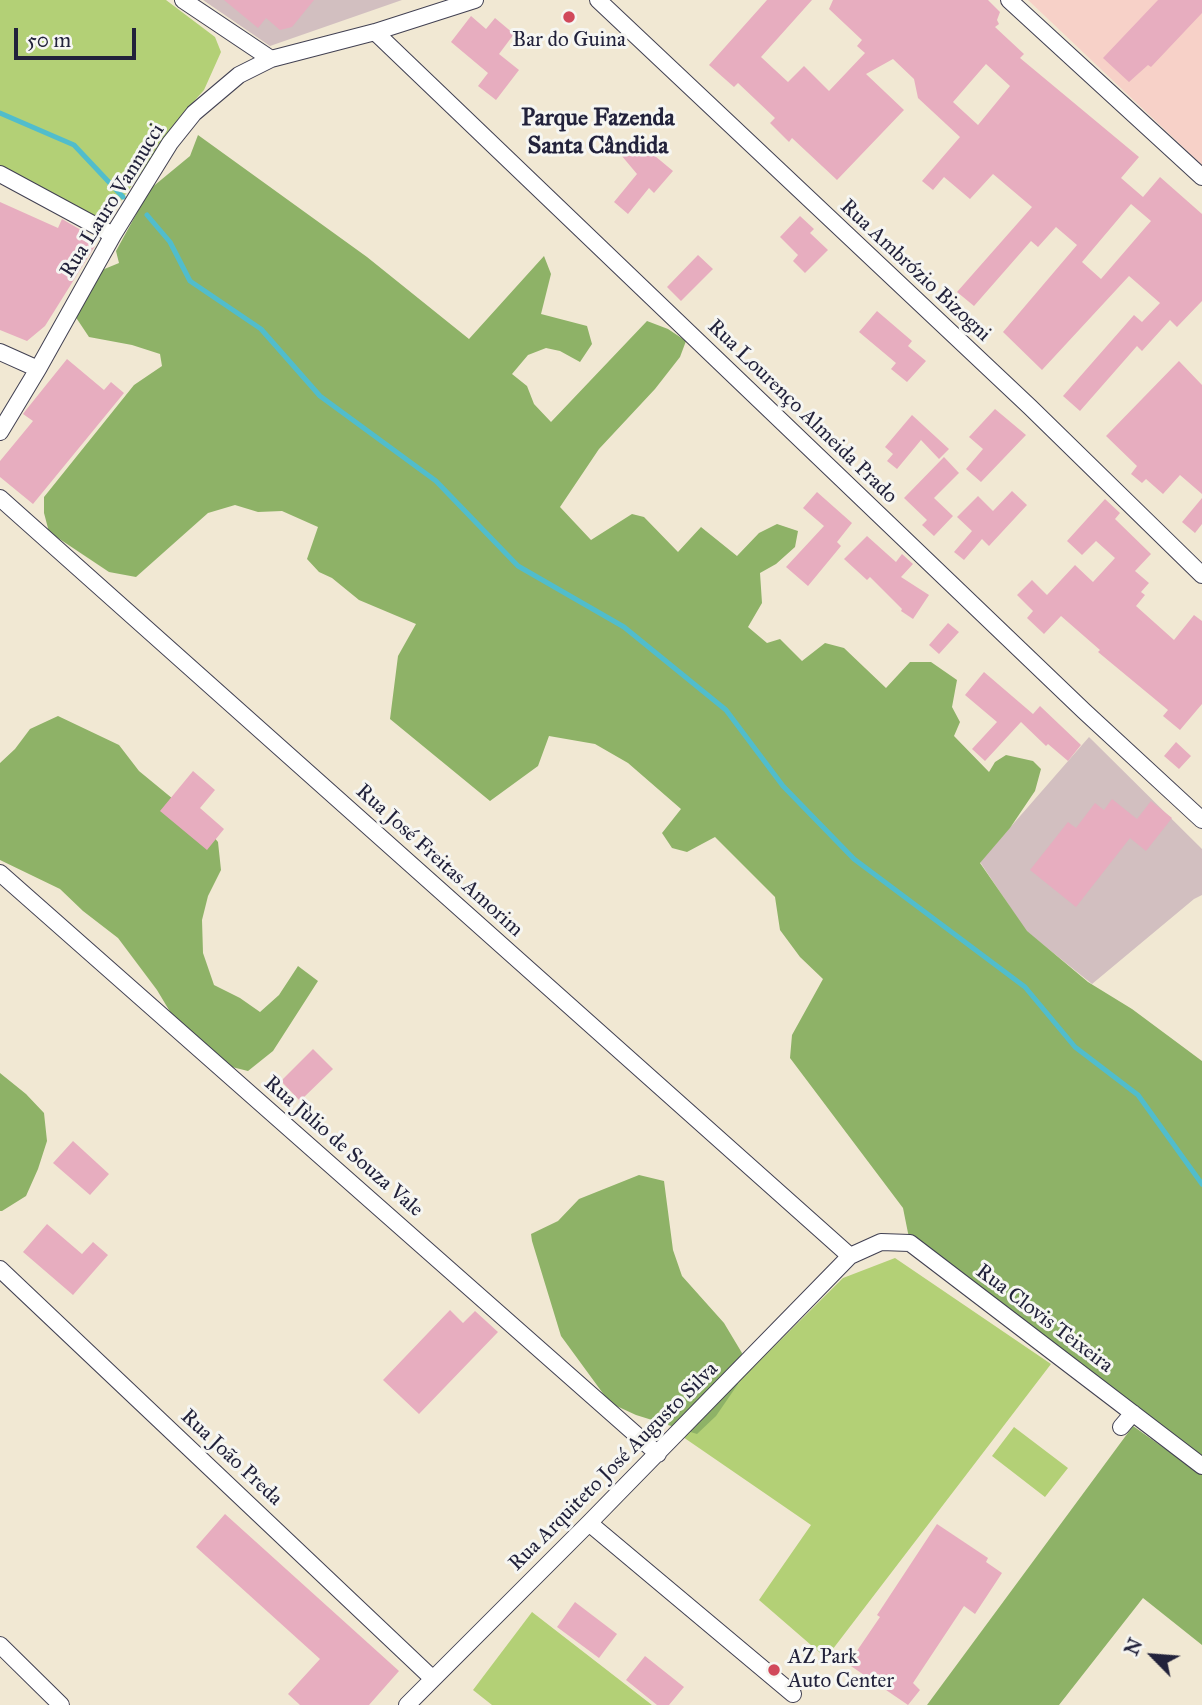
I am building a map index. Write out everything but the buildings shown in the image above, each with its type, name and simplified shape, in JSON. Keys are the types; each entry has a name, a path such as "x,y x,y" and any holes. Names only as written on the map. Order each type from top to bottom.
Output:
{"street":[{"path":"183,0 271,59"},
{"name":"Rua Lauro Vannucci","path":"0,432 113,235 170,143 194,113 239,75 271,59 375,32 475,0"},
{"name":"Rua Ambrózio Bizogni","path":"598,0 1030,407 1202,575"},
{"path":"1009,0 1202,177"},
{"name":"Rua Lourenço Almeida Prado","path":"375,32 1084,712 1202,820"},
{"path":"0,174 113,235"},
{"path":"0,352 38,369"},
{"name":"Rua José Freitas Amorim","path":"0,498 850,1256"},
{"name":"Rua Jùlio de Souza Vale","path":"0,873 657,1454"},
{"name":"Rua Clovis Teixeira","path":"850,1256 881,1242 910,1244 1202,1466"},
{"name":"Rua Arquiteto José Augusto Silva","path":"407,1705 850,1256"},
{"name":"Rua João Preda","path":"0,1269 432,1678"},
{"path":"1121,1427 1133,1413"},
{"path":"589,1523 793,1693"},
{"path":"0,1645 61,1705"}],"shaded area":[{"path":"203,0 402,0 270,46"},
{"path":"1028,0 1202,0 1202,165"},
{"path":"1089,737 1202,849 1202,895 1092,984 1026,931 980,862"}],"green space":[{"path":"0,0 166,0 215,37 221,52 204,90 181,116 106,222 0,169"},
{"path":"198,135 367,257 469,339 544,256 551,274 541,314 587,326 592,344 580,362 560,351 546,348 528,355 512,374 527,386 534,404 551,422 647,321 668,329 686,341 680,357 655,389 599,449 560,507 591,540 632,514 644,517 678,552 701,527 737,556 759,533 777,524 798,531 795,547 776,564 760,573 762,603 748,627 767,643 780,639 802,661 825,643 844,648 886,688 910,662 931,662 957,680 952,707 960,722 954,736 989,772 995,762 1006,755 1033,761 1041,769 1035,791 1010,828 980,863 1027,931 1088,982 1132,1009 1202,1061 1202,1466 910,1243 903,1208 790,1058 792,1035 823,979 800,957 780,930 775,897 715,837 687,852 672,848 662,833 681,809 628,763 595,744 549,736 538,766 490,801 390,719 398,656 416,624 359,600 332,578 319,572 307,559 318,527 282,511 258,512 235,505 208,513 136,577 109,572 49,532 44,513 44,497 134,385 162,366 160,354 132,345 89,337 75,316 102,270 119,263 116,251 150,189 190,156"},
{"path":"58,716 119,745 139,771 201,822 218,842 221,870 208,896 202,920 203,953 214,985 260,1012 279,995 298,966 318,981 273,1051 248,1071 224,1065 193,1050 157,990 118,938 60,889 0,860 0,763 30,729"},
{"path":"0,1073 44,1113 47,1141 26,1196 2,1211 0,1211"},
{"path":"639,1175 664,1181 673,1250 682,1276 724,1323 742,1353 738,1384 716,1416 697,1434 636,1415 610,1403 561,1336 532,1241 531,1234 558,1221 579,1199"},
{"path":"895,1258 1051,1364 826,1658 759,1600 811,1525 683,1437 843,1278"},
{"path":"1133,1426 1202,1475 1202,1645 1143,1598 1059,1705 927,1705"},
{"path":"1014,1427 1068,1468 1045,1497 992,1456"},
{"path":"532,1612 652,1705 492,1705 473,1690"}],"waterway":[{"path":"0,113 74,145 123,197"},
{"path":"147,215 170,242 190,281 261,329 320,396 436,481 518,566 624,627 726,710 783,786 854,859 1025,987 1075,1047 1138,1095 1202,1184"}],"place":[{"name":"Bar do Guina","path":"569,17"},
{"name":"AZ Park Auto Center","path":"774,1670"}],"district":[{"name":"Parque Fazenda Santa Cândida","path":"598,133"}]}
